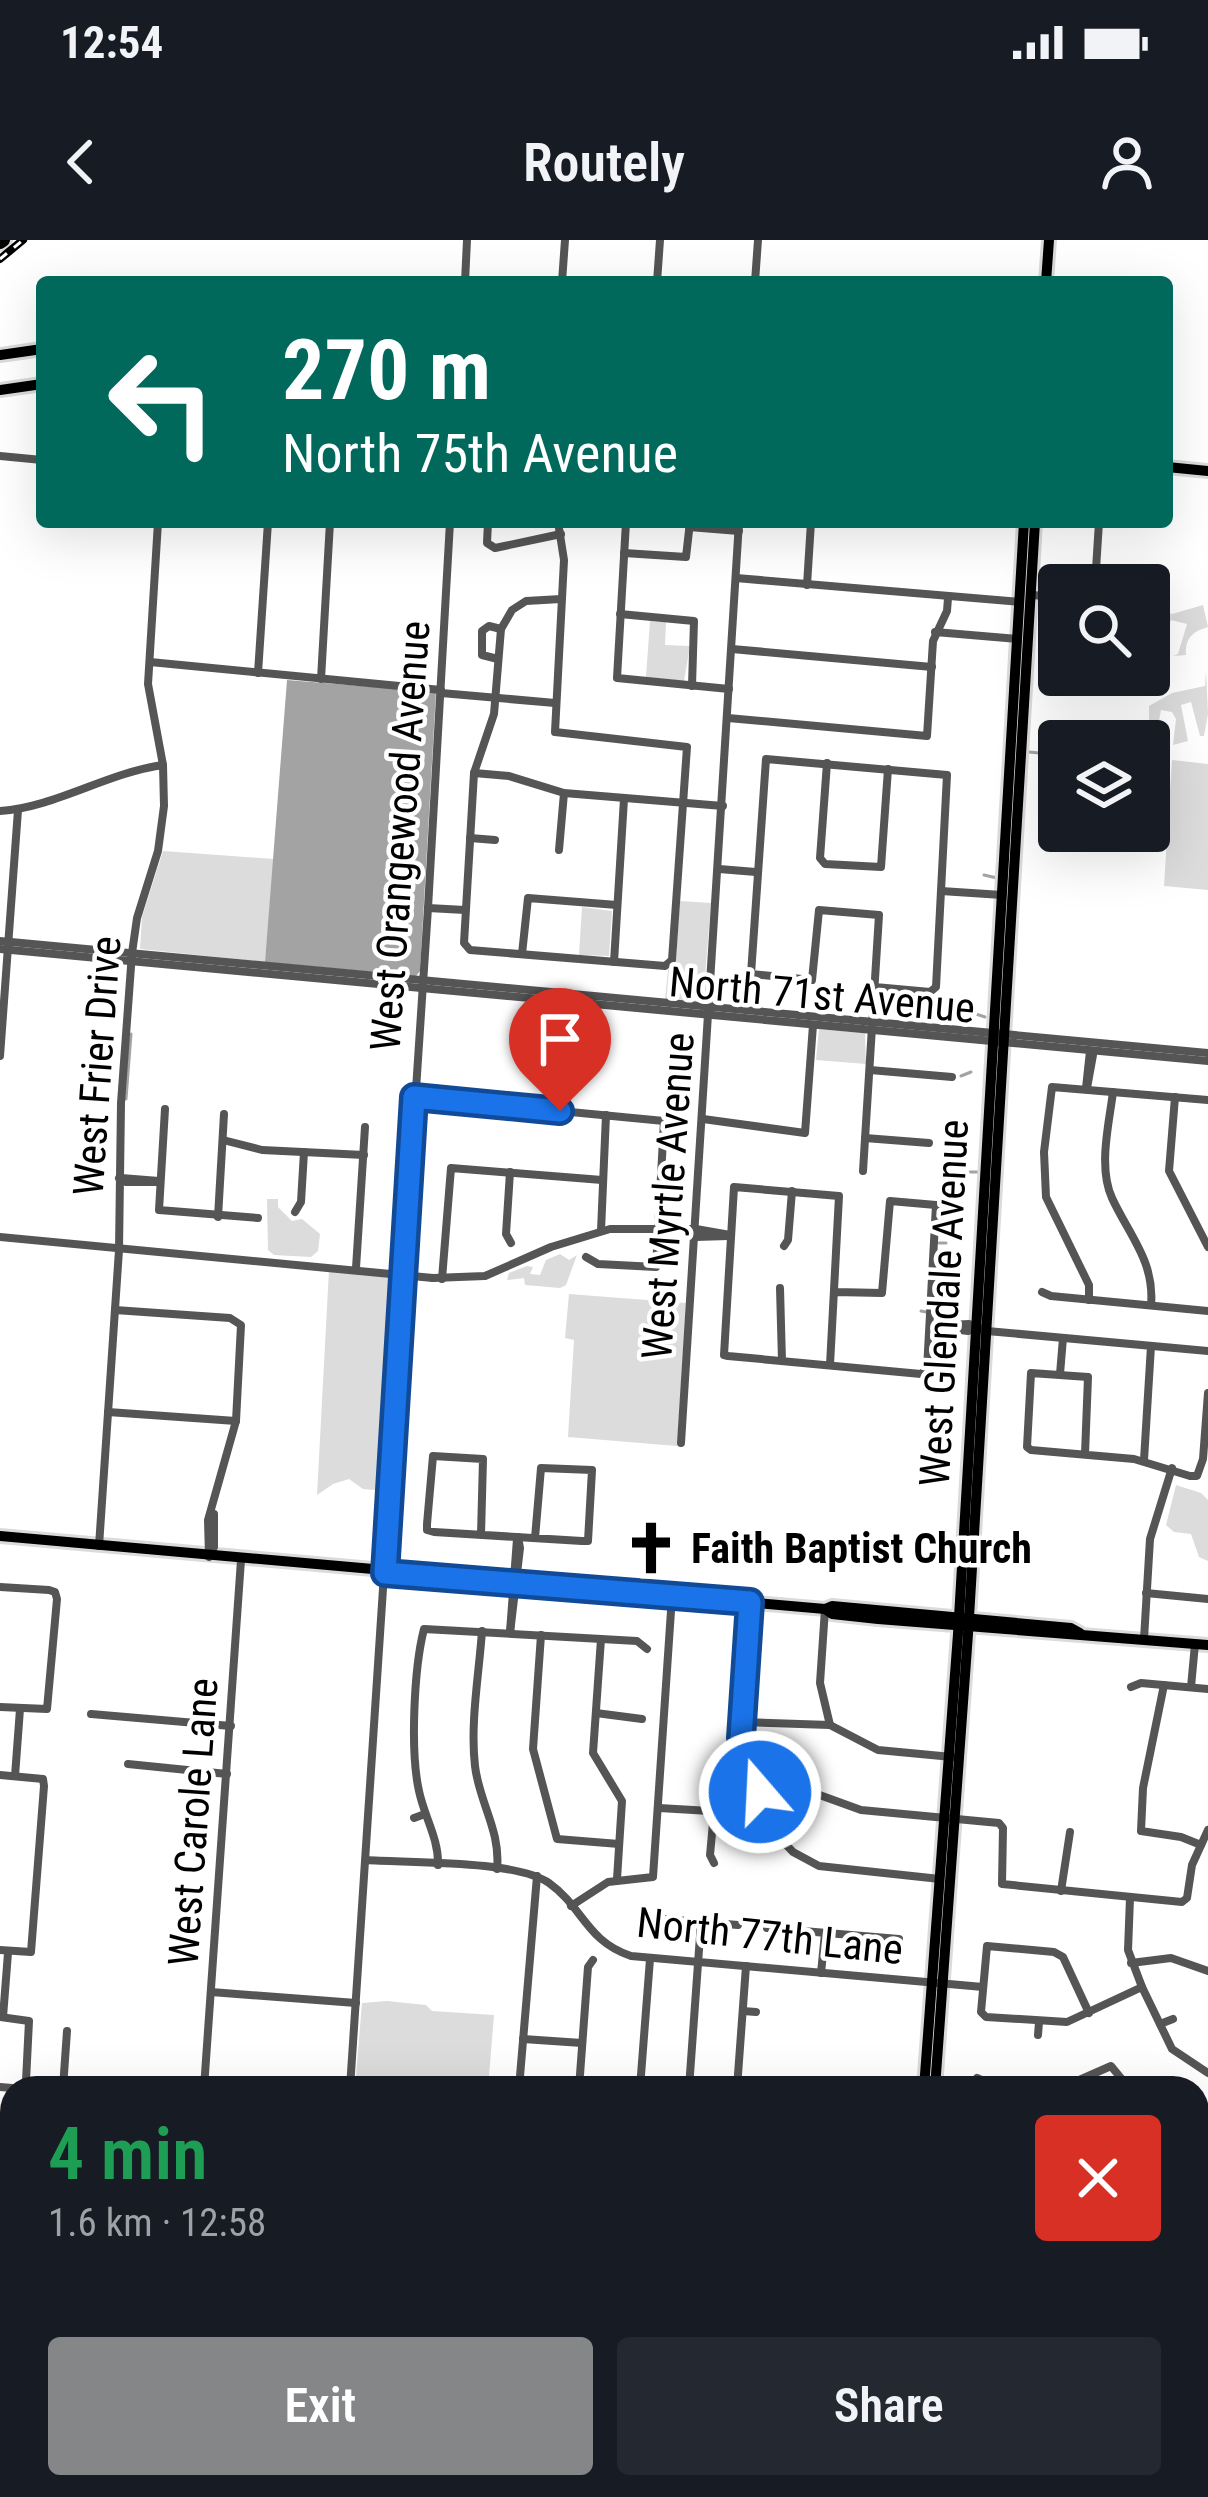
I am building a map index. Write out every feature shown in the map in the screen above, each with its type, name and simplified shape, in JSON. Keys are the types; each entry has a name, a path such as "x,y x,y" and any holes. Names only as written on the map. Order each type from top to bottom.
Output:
{"main road":[{"path":"1046,276 1049,240"},
{"path":"0,355 36,350"},
{"path":"0,386 36,382"},
{"path":"1173,468 1208,471"},
{"path":"1024,528 1025,598"},
{"name":"West Glendale Avenue","path":"926,2076 937,1984 964,1622 1025,598 1034,528"},
{"name":"West Glendale Avenue","path":"998,1038 1002,895 1012,812"},
{"path":"0,1536 514,1584 825,1610 832,1606 1068,1636 1080,1633 1202,1644"},
{"name":"West Glendale Avenue","path":"935,2076 940,1879 950,1819"}],"street":[{"path":"465,276 467,240"},
{"path":"562,276 565,240"},
{"path":"657,276 660,240"},
{"path":"755,276 758,240"},
{"path":"0,456 36,459"},
{"name":"West Frier Drive","path":"99,1547 119,1250 131,957 161,837 163,765 149,691 158,528"},
{"path":"258,673 268,528"},
{"path":"321,679 330,528"},
{"name":"West Orangewood Avenue","path":"351,2076 450,528"},
{"path":"488,528 489,548 561,534"},
{"path":"560,528 564,556 555,732 687,747 669,964 465,947 474,773 479,736 496,698 501,629 512,610 526,601 561,599"},
{"path":"626,528 617,678 729,688"},
{"path":"624,553 686,557 690,528"},
{"name":"West Myrtle Avenue","path":"681,1443 739,528"},
{"path":"807,585 811,528"},
{"path":"1096,564 1099,528"},
{"path":"736,578 948,598 1038,598"},
{"path":"728,718 927,736 935,632 947,611 948,598"},
{"path":"620,614 694,621 692,686"},
{"path":"498,658 482,656 482,631 489,626 501,629"},
{"path":"935,632 1023,639"},
{"path":"732,649 932,667"},
{"path":"149,662 555,703"},
{"path":"863,1171 879,915 819,910 812,980 751,974 766,759 947,775 934,991 875,987"},
{"path":"827,763 821,863 881,867 888,769"},
{"path":"0,811 18,810 123,772 163,765"},
{"path":"474,773 508,776 564,793 723,806"},
{"path":"559,850 564,793"},
{"path":"614,962 624,799"},
{"path":"0,1056 4,945 18,810"},
{"path":"470,838 495,840"},
{"path":"718,869 756,872"},
{"path":"941,891 1002,895"},
{"path":"522,954 528,898 617,904"},
{"path":"428,908 466,910"},
{"name":"North 71st Avenue","path":"4,945 1208,1057"},
{"name":"North 71st Avenue","path":"710,1011 813,1025 872,1027"},
{"path":"703,1119 805,1133 813,1025"},
{"path":"1086,1089 1093,1055 1090,1047"},
{"path":"870,1070 952,1077"},
{"path":"1089,1300 1089,1285 1046,1197 1043,1166 1052,1088 1208,1100"},
{"path":"1112,1092 1108,1183 1148,1265 1151,1306"},
{"path":"414,1097 664,1121 656,1268 598,1264 586,1258"},
{"path":"1175,1097 1169,1171 1208,1247"},
{"path":"165,1109 159,1210 258,1217"},
{"path":"218,1217 224,1114"},
{"path":"602,1231 606,1115"},
{"path":"356,1269 365,1127"},
{"path":"865,1138 929,1143"},
{"path":"223,1140 255,1149 364,1155"},
{"path":"295,1211 301,1202 304,1152"},
{"path":"438,1279 451,1168 602,1180"},
{"path":"510,1172 506,1234 512,1243"},
{"path":"119,1178 160,1182"},
{"path":"830,1365 839,1196 734,1186 724,1354 782,1361 830,1365 926,1373 936,1205 890,1202 882,1293 835,1292"},
{"path":"784,1246 792,1190"},
{"path":"0,1237 438,1279 485,1276 602,1231 659,1229 730,1235"},
{"path":"780,1288 782,1361"},
{"path":"1042,1292 1208,1311"},
{"path":"115,1310 238,1320 241,1325 236,1420 213,1512 217,1520 209,1557"},
{"path":"930,1326 948,1323 1151,1346 1208,1346"},
{"path":"1060,1373 1063,1338"},
{"path":"1144,1460 1151,1346"},
{"path":"1084,1454 1088,1377 1031,1373 1027,1447 1084,1454 1144,1460 1197,1476 1203,1460 1208,1394"},
{"path":"108,1412 236,1420"},
{"path":"481,1535 483,1459 433,1456 427,1530 481,1535 518,1538 587,1541 592,1471 541,1468 535,1538"},
{"path":"1144,1639 1151,1534 1172,1468"},
{"path":"511,1633 518,1538"},
{"name":"West Carole Lane","path":"205,2076 242,1560"},
{"path":"0,1587 56,1592 47,1709 0,1707"},
{"path":"1146,1594 1208,1599"},
{"path":"571,1906 617,1880 652,1877 672,1595"},
{"path":"750,1602 741,1738 784,1851 833,1870 940,1879"},
{"path":"825,1610 820,1683 830,1725"},
{"path":"438,1865 415,1758 424,1629 637,1642 647,1648"},
{"path":"482,1631 474,1754 496,1838 497,1869"},
{"path":"541,1635 533,1749 557,1839 619,1844"},
{"path":"601,1639 595,1760 622,1801 617,1880"},
{"path":"1191,1687 1202,1644"},
{"path":"1131,1687 1141,1682 1208,1689"},
{"path":"1164,1685 1143,1788 1141,1831 1176,1835 1201,1845"},
{"path":"15,1776 20,1708"},
{"path":"596,1713 642,1719"},
{"path":"91,1714 230,1726"},
{"path":"742,1722 830,1725 878,1750 954,1758"},
{"path":"128,1764 227,1774"},
{"path":"0,1775 43,1779 32,1952 4,1952 1,2017 29,2021 20,2076"},
{"path":"659,1808 714,1812 808,1790 854,1809 1003,1824 1002,1884 1186,1901 1190,1873 1208,1830"},
{"path":"714,1812 710,1855 714,1863"},
{"path":"414,1818 425,1814"},
{"path":"1061,1891 1070,1832"},
{"path":"366,1860 537,1876 520,2076"},
{"name":"North 77th Lane","path":"537,1876 555,1887 605,1945 631,1956 982,1987"},
{"path":"1130,1898 1131,1963 1172,2049 1208,2073"},
{"path":"663,1919 738,1925"},
{"path":"690,2076 701,1922"},
{"path":"767,1928 899,1939"},
{"path":"821,1973 825,1933"},
{"path":"1089,2013 1065,1954 987,1946 982,2015 1067,2022 1089,2013 1142,1987"},
{"path":"641,2076 650,1958"},
{"path":"1131,1963 1171,1958 1208,1971"},
{"path":"580,2076 588,1966 593,1960"},
{"path":"737,2076 746,1966"},
{"path":"211,1991 356,2003"},
{"path":"742,2011 756,2012"},
{"path":"1160,2024 1173,2019"},
{"path":"1038,2035 1039,2022"},
{"path":"64,2076 68,2031"},
{"path":"523,2039 582,2043"},
{"path":"1088,2076 1111,2066 1119,2076"}],"shaded area":[{"path":"1203,605 1208,627 1191,636 1186,655 1173,656 1178,654 1187,624 1170,623 1172,614"},
{"path":"650,621 666,622 665,645 690,646 684,681 646,677"},
{"path":"1206,671 1204,736 1200,736 1191,702 1181,705 1188,741 1173,745 1176,719 1172,712 1161,710 1159,720 1149,720 1149,706 1172,693 1205,686"},
{"path":"287,680 436,692 420,971 416,976 265,962"},
{"path":"1172,760 1208,764 1208,890 1164,886 1166,852 1170,852"},
{"path":"163,851 274,859 265,962 140,949 142,917"},
{"path":"680,901 711,903 703,1001 665,999 668,970 676,959"},
{"path":"582,907 612,911 609,956 579,955"},
{"path":"819,1029 865,1033 866,1064 816,1060"},
{"path":"267,1199 278,1199 278,1207 292,1221 302,1219 320,1234 318,1251 311,1257 274,1255 268,1250"},
{"path":"560,1254 569,1260 577,1255 566,1285 560,1288 525,1285 524,1278 507,1280 509,1273 527,1266 533,1267 530,1274 540,1275 546,1260"},
{"path":"329,1270 395,1275 386,1491 363,1489 349,1479 317,1495"},
{"path":"569,1294 686,1303 677,1446 568,1437 574,1340 565,1338"},
{"path":"1176,1485 1208,1500 1208,1561 1199,1557 1191,1534 1174,1532 1166,1525"},
{"path":"387,2001 426,2005 432,2011 494,2015 489,2076 356,2076 362,2003"}],"waterway":[{"path":"1029,752 1038,753"},
{"path":"984,875 997,878"},
{"path":"973,1013 985,1017"},
{"path":"126,1099 131,1034"},
{"path":"961,1076 971,1072"},
{"path":"970,1172 978,1172"},
{"path":"939,1243 946,1243"},
{"path":"921,1311 926,1312"}],"railway":[{"path":"0,259 23,240"}],"place":[{"name":"Faith Baptist Church","path":"651,1548"}],"route":[{"path":"560,1111 414,1097 385,1573 750,1602 741,1738 753,1760 760,1792"}]}
